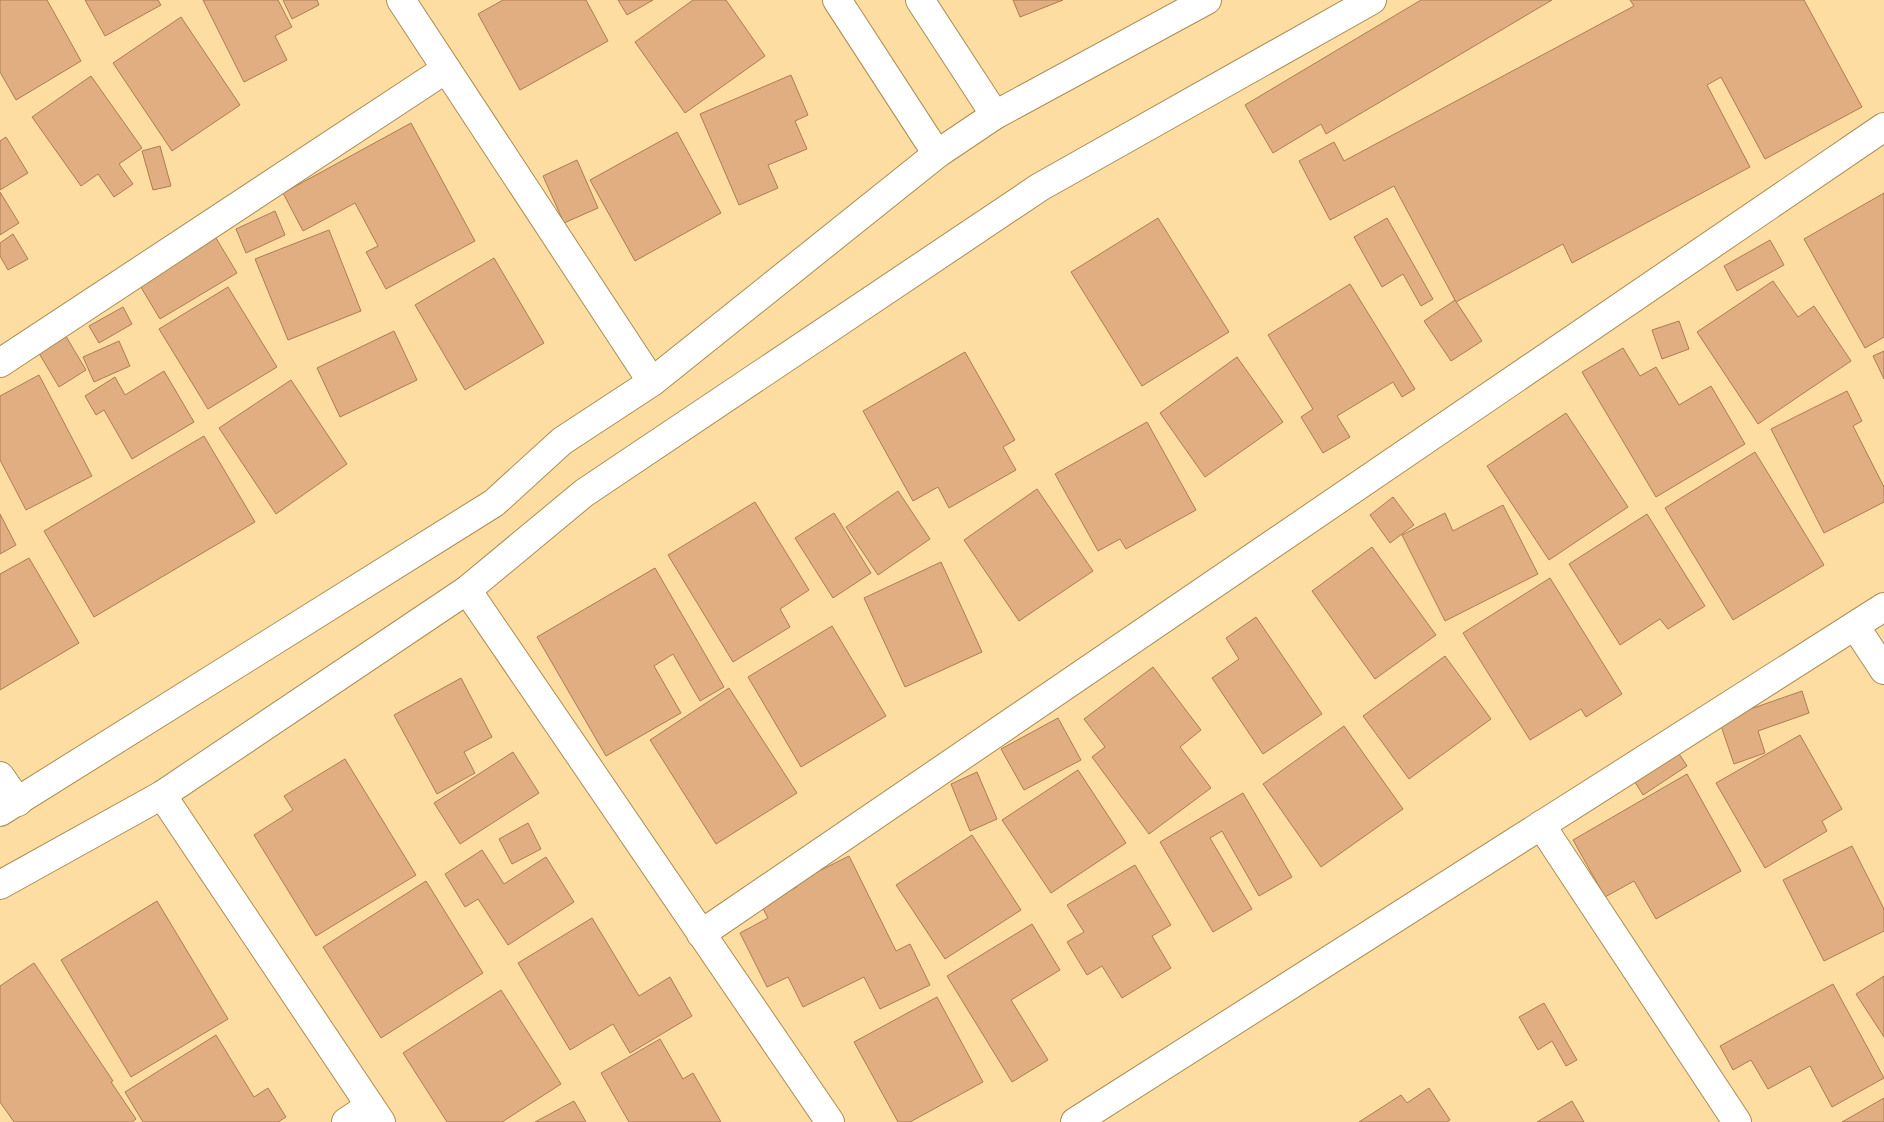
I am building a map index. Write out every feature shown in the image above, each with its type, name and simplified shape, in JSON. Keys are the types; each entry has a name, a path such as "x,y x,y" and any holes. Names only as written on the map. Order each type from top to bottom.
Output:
{"street":[{"path":"401,0 652,382"},
{"path":"837,0 938,154"},
{"path":"920,0 995,115"},
{"path":"0,776 9,807 494,504 562,441 652,382 938,154 995,115 1207,0"},
{"path":"0,885 162,795 467,590 584,493 1033,192 1372,0"},
{"path":"0,364 446,69"},
{"path":"701,934 1884,127"},
{"path":"467,590 830,1122"},
{"path":"1075,1122 1884,608"},
{"path":"1855,626 1884,670"},
{"path":"162,795 375,1114 346,1122"},
{"path":"1541,826 1737,1122"}],"building":[{"path":"0,0 47,0 81,61 16,100 0,72"},
{"path":"85,0 158,0 161,5 105,36"},
{"path":"203,0 278,0 292,27 275,36 287,60 244,82"},
{"path":"283,0 317,0 319,5 292,19"},
{"path":"503,0 586,0 608,41 520,90 478,14"},
{"path":"618,0 653,0 627,15"},
{"path":"693,0 726,0 765,56 685,113 635,42"},
{"path":"1013,0 1063,0 1020,17"},
{"path":"1421,0 1552,0 1326,134 1321,124 1273,153 1245,105"},
{"path":"1630,0 1804,0 1862,107 1765,159 1721,77 1707,85 1750,167 1572,263 1563,244 1456,302 1394,186 1330,220 1299,161 1334,142 1344,161 1634,6"},
{"path":"181,17 240,105 172,151 113,63"},
{"path":"791,75 808,115 795,121 807,149 768,165 778,188 739,205 700,114"},
{"path":"91,76 142,148 119,164 133,184 114,197 98,174 81,186 32,117"},
{"path":"411,123 475,241 386,289 366,252 378,246 355,203 303,231 283,193"},
{"path":"677,132 721,213 635,261 590,180"},
{"path":"6,137 28,173 0,190 0,141"},
{"path":"160,146 171,186 153,190 142,151"},
{"path":"577,160 598,208 564,223 543,176"},
{"path":"0,192 19,223 0,235"},
{"path":"1884,193 1884,337 1865,348 1804,239"},
{"path":"275,211 285,235 246,253 236,229"},
{"path":"1158,218 1229,332 1142,386 1071,272"},
{"path":"1387,218 1433,299 1421,306 1403,274 1382,287 1354,237"},
{"path":"329,230 361,311 288,340 255,259"},
{"path":"13,234 28,259 8,270 0,256 0,243"},
{"path":"216,238 237,273 160,319 139,284"},
{"path":"1770,240 1784,265 1737,291 1724,266"},
{"path":"494,258 544,343 465,390 415,305"},
{"path":"1773,281 1798,317 1814,306 1851,361 1758,424 1697,332"},
{"path":"1350,284 1415,389 1402,397 1393,382 1337,416 1350,437 1323,453 1301,417 1313,409 1268,335"},
{"path":"228,287 277,367 208,409 159,329"},
{"path":"1455,300 1482,341 1451,361 1424,321"},
{"path":"123,307 132,324 99,343 89,326"},
{"path":"1679,321 1689,349 1662,359 1652,330"},
{"path":"394,331 417,380 340,417 317,368"},
{"path":"64,333 86,370 59,387 37,350"},
{"path":"119,341 130,366 94,382 83,357"},
{"path":"1623,348 1640,376 1656,367 1679,405 1711,386 1745,444 1656,497 1582,372"},
{"path":"1884,351 1884,379 1873,356"},
{"path":"965,352 1015,440 1003,447 1016,470 949,508 938,487 913,501 863,411"},
{"path":"1237,357 1283,422 1205,477 1160,413"},
{"path":"164,371 194,422 132,459 104,410 96,415 85,396 115,377 125,395"},
{"path":"39,375 92,476 26,510 0,460 0,396"},
{"path":"291,380 347,464 276,514 219,428"},
{"path":"1847,391 1862,421 1853,426 1884,487 1884,502 1824,533 1771,429"},
{"path":"1566,413 1628,507 1549,560 1487,466"},
{"path":"1147,422 1196,510 1126,549 1120,539 1098,551 1055,474"},
{"path":"204,436 255,522 94,617 44,531"},
{"path":"1755,452 1824,565 1733,620 1665,508"},
{"path":"1037,489 1093,571 1019,621 964,540"},
{"path":"898,491 930,539 878,575 846,527"},
{"path":"1393,497 1414,525 1390,543 1370,515"},
{"path":"755,502 809,590 780,609 790,627 733,662 668,555"},
{"path":"1503,505 1538,574 1445,621 1402,535 1445,513 1453,531"},
{"path":"834,513 871,573 833,598 795,538"},
{"path":"0,514 16,545 0,554"},
{"path":"1647,514 1705,606 1668,629 1660,619 1620,645 1569,564"},
{"path":"1372,547 1436,635 1375,679 1312,591"},
{"path":"29,558 79,643 0,690 0,574"},
{"path":"941,562 982,652 905,687 864,598"},
{"path":"655,568 724,687 700,701 673,654 654,666 681,713 606,756 537,637"},
{"path":"1550,578 1622,694 1586,717 1581,709 1530,740 1463,633"},
{"path":"1256,617 1322,714 1263,754 1212,678 1239,659 1226,638"},
{"path":"832,626 886,716 801,767 748,677"},
{"path":"1445,656 1491,719 1409,779 1363,716"},
{"path":"1153,667 1201,730 1180,747 1211,788 1149,834 1092,757 1105,747 1084,719"},
{"path":"461,678 492,737 464,752 475,773 437,794 394,715"},
{"path":"729,688 797,793 716,844 650,740"},
{"path":"1802,691 1809,713 1758,731 1765,753 1734,764 1719,720"},
{"path":"1058,718 1081,760 1024,790 1001,749"},
{"path":"1344,726 1403,809 1321,867 1263,784"},
{"path":"1800,735 1842,809 1822,821 1827,831 1765,868 1716,783"},
{"path":"1674,746 1687,766 1643,795 1630,774"},
{"path":"513,752 539,793 460,844 434,803"},
{"path":"345,759 416,875 316,936 254,835 293,810 284,796"},
{"path":"1078,770 1126,843 1051,893 1002,820"},
{"path":"977,772 997,819 970,831 951,784"},
{"path":"1687,774 1741,871 1656,919 1634,881 1605,897 1573,840"},
{"path":"1243,793 1292,877 1259,896 1222,831 1210,838 1252,909 1213,932 1160,842"},
{"path":"528,823 541,849 512,864 499,839"},
{"path":"972,835 1021,910 945,959 896,885"},
{"path":"1852,846 1884,909 1884,931 1824,961 1783,880"},
{"path":"482,850 504,884 546,857 574,902 508,945 478,899 465,907 445,874"},
{"path":"849,856 896,951 910,944 930,985 880,1009 864,977 803,1007 788,977 767,987 740,933 768,918 761,905 797,887 795,883"},
{"path":"1135,865 1171,925 1152,936 1171,968 1122,998 1102,966 1087,975 1067,942 1084,932 1067,905"},
{"path":"426,881 483,973 381,1038 323,947"},
{"path":"157,901 228,1019 131,1077 61,960"},
{"path":"592,918 639,996 670,977 692,1016 630,1053 613,1024 570,1050 518,963"},
{"path":"1032,924 1060,970 1011,1000 1048,1060 1012,1082 947,976"},
{"path":"34,963 113,1081 111,1082 136,1119 132,1122 14,1122 0,1102 0,986"},
{"path":"1884,976 1884,1037 1856,994"},
{"path":"1833,984 1884,1078 1832,1107 1810,1066 1768,1089 1751,1060 1733,1070 1720,1046"},
{"path":"501,990 561,1084 502,1122 447,1122 403,1053"},
{"path":"937,997 983,1082 910,1122 898,1122 854,1042"},
{"path":"1544,1003 1577,1060 1566,1066 1552,1041 1538,1050 1519,1017"},
{"path":"216,1035 254,1097 268,1088 286,1117 278,1122 143,1122 125,1092"},
{"path":"660,1039 683,1079 693,1073 721,1122 629,1122 601,1073"},
{"path":"1429,1088 1450,1120 1447,1122 1359,1122 1401,1095 1407,1103"},
{"path":"1884,1098 1884,1122 1842,1122"},
{"path":"574,1101 586,1122 535,1122"},
{"path":"1572,1101 1584,1122 1537,1122"}]}
